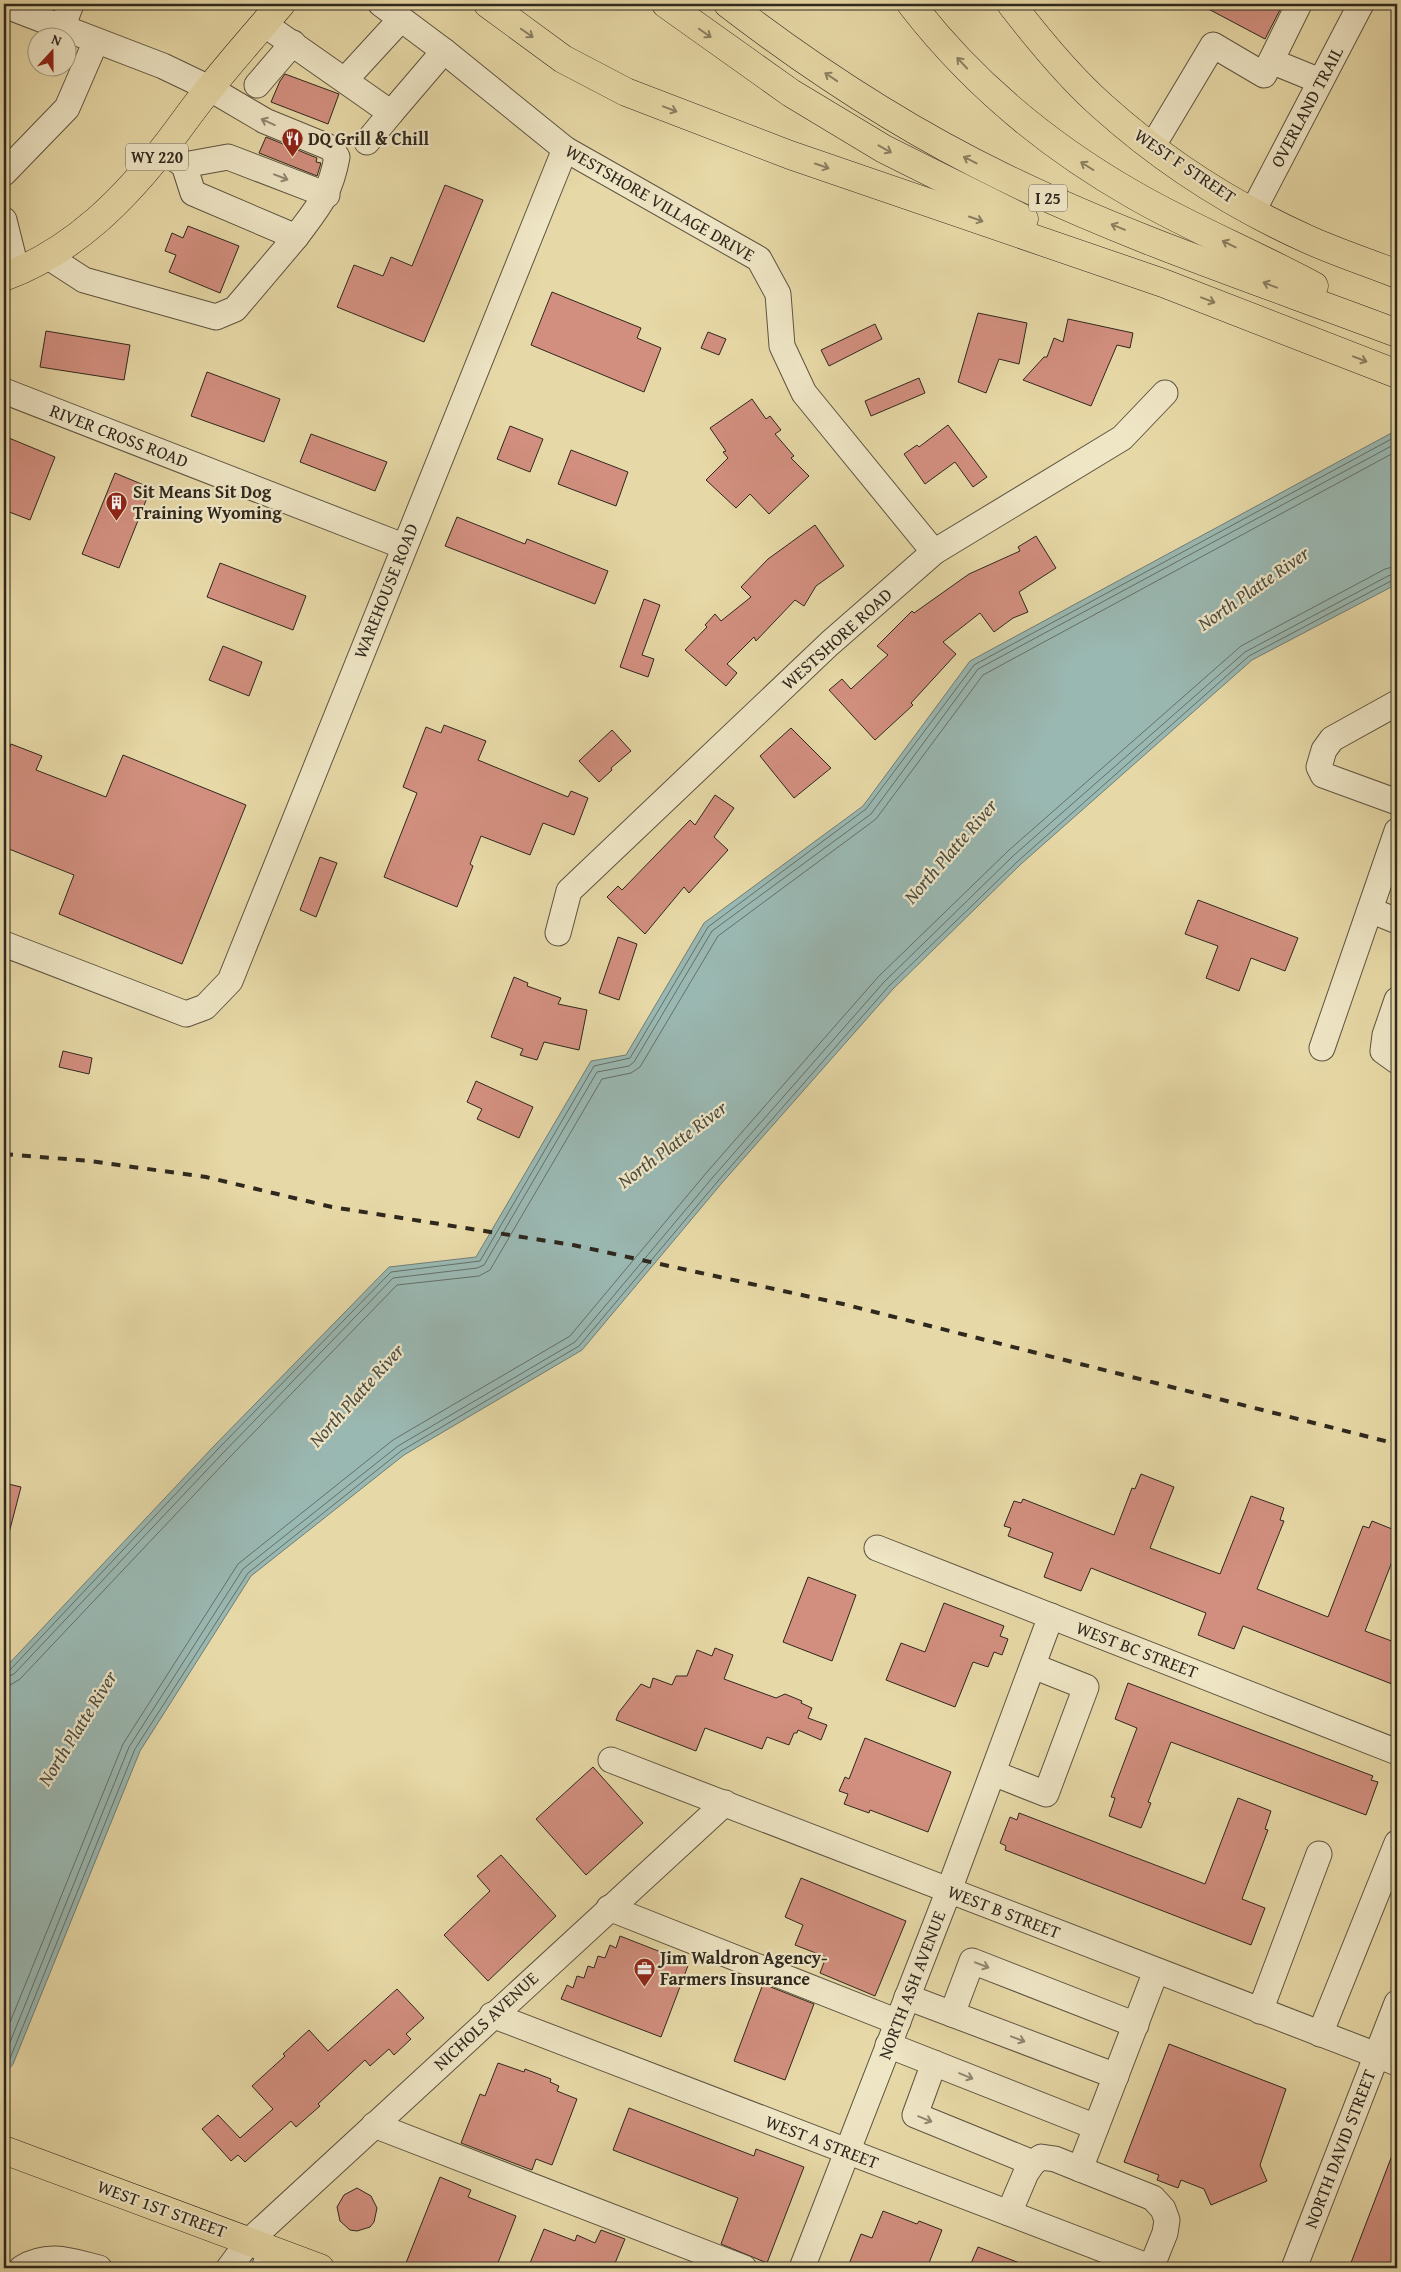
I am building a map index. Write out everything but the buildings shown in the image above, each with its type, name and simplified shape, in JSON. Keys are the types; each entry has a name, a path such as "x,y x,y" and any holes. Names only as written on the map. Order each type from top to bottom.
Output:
{"main road":[{"path":"488,4 563,59 626,92 790,155 1163,283"},
{"name":"I 25","path":"666,4 791,93 884,148 996,206 1163,283 1397,374"},
{"name":"I 25","path":"728,4 795,53 877,108 1002,177 1065,206 1144,237 1397,332"},
{"path":"911,4 932,31 982,84 1018,116 1082,164 1144,200 1292,274 1397,332"},
{"name":"WEST F STREET","path":"1011,4 1055,56 1101,105 1152,147 1206,185 1305,238 1397,274"},
{"name":"WY 220","path":"10,274 60,250 173,158 209,88 272,14"},
{"name":"WEST 1ST STREET","path":"4,2150 262,2253 320,2268"}],"street":[{"path":"4,5 62,28 72,4"},
{"name":"WESTSHORE VILLAGE DRIVE","path":"381,4 444,51 565,148 759,259 778,294 782,346 804,393 934,552"},
{"path":"1152,147 1213,45 1264,75 1299,4"},
{"name":"OVERLAND TRAIL","path":"1253,211 1361,4"},
{"path":"272,14 292,43 391,112"},
{"path":"345,80 401,19"},
{"path":"47,256 84,280 216,317 235,309 296,237 327,195 333,180 337,157 331,148 265,121 209,88 163,66 78,34"},
{"path":"4,173 67,108 96,41"},
{"path":"258,85 292,43"},
{"path":"367,142 444,51"},
{"path":"1271,61 1320,81"},
{"name":"WAREHOUSE ROAD","path":"4,944 186,1014 205,1007 230,981 403,546 565,148"},
{"path":"296,237 193,193 173,158 228,157 327,195"},
{"path":"4,220 10,274"},
{"name":"RIVER CROSS ROAD","path":"4,391 403,546"},
{"name":"WESTSHORE ROAD","path":"558,933 568,890 829,644 934,552 1122,438 1165,394"},
{"path":"1397,704 1332,739 1324,750 1319,767 1324,775 1397,802"},
{"path":"1322,1048 1397,831"},
{"path":"1370,910 1397,921"},
{"path":"1397,1000 1385,1035 1383,1051 1397,1061"},
{"name":"WEST BC STREET","path":"877,1548 1397,1752"},
{"name":"NORTH ASH AVENUE","path":"802,2268 949,1890 1051,1616"},
{"path":"993,1773 1046,1794 1086,1687 1033,1666"},
{"name":"WEST B STREET","path":"611,1760 1387,2060"},
{"name":"NICHOLS AVENUE","path":"229,2268 262,2253 374,2125 725,1803"},
{"path":"1320,2034 1397,1843"},
{"path":"1260,2011 1319,1854"},
{"path":"609,1908 898,2022"},
{"path":"952,2014 972,1961 1136,2025"},
{"path":"1080,2169 1156,1971"},
{"path":"907,1997 1116,2076"},
{"name":"NORTH DAVID STREET","path":"1298,2267 1387,2060 1397,2003"},
{"name":"WEST A STREET","path":"492,2015 1152,2268"},
{"path":"888,2045 1096,2127"},
{"path":"934,2063 915,2115 1033,2163"},
{"path":"374,2125 744,2268"},
{"path":"1009,2213 1026,2173 1033,2163 1042,2157 1055,2159 1153,2198 1163,2209 1167,2220 1165,2233 1152,2268"},
{"path":"22,2268 35,2260 63,2258 99,2268"}],"water":[{"name":"North Platte River","path":"1397,430 1397,584 1252,660 1021,864 893,989 721,1184 582,1350 404,1455 251,1576 140,1751 13,2064 4,2075 4,1669 213,1447 389,1267 476,1257 591,1061 626,1055 704,923 863,806 970,661"}],"railway":[{"path":"4,1154 90,1161 206,1177 332,1207 573,1245 843,1304 1397,1444"}],"place":[{"name":"DQ Grill & Chill","path":"292,158"},
{"name":"Sit Means Sit Dog Training Wyoming","path":"117,521"},
{"name":"Jim Waldron Agency- Farmers Insurance","path":"644,1987"}]}
